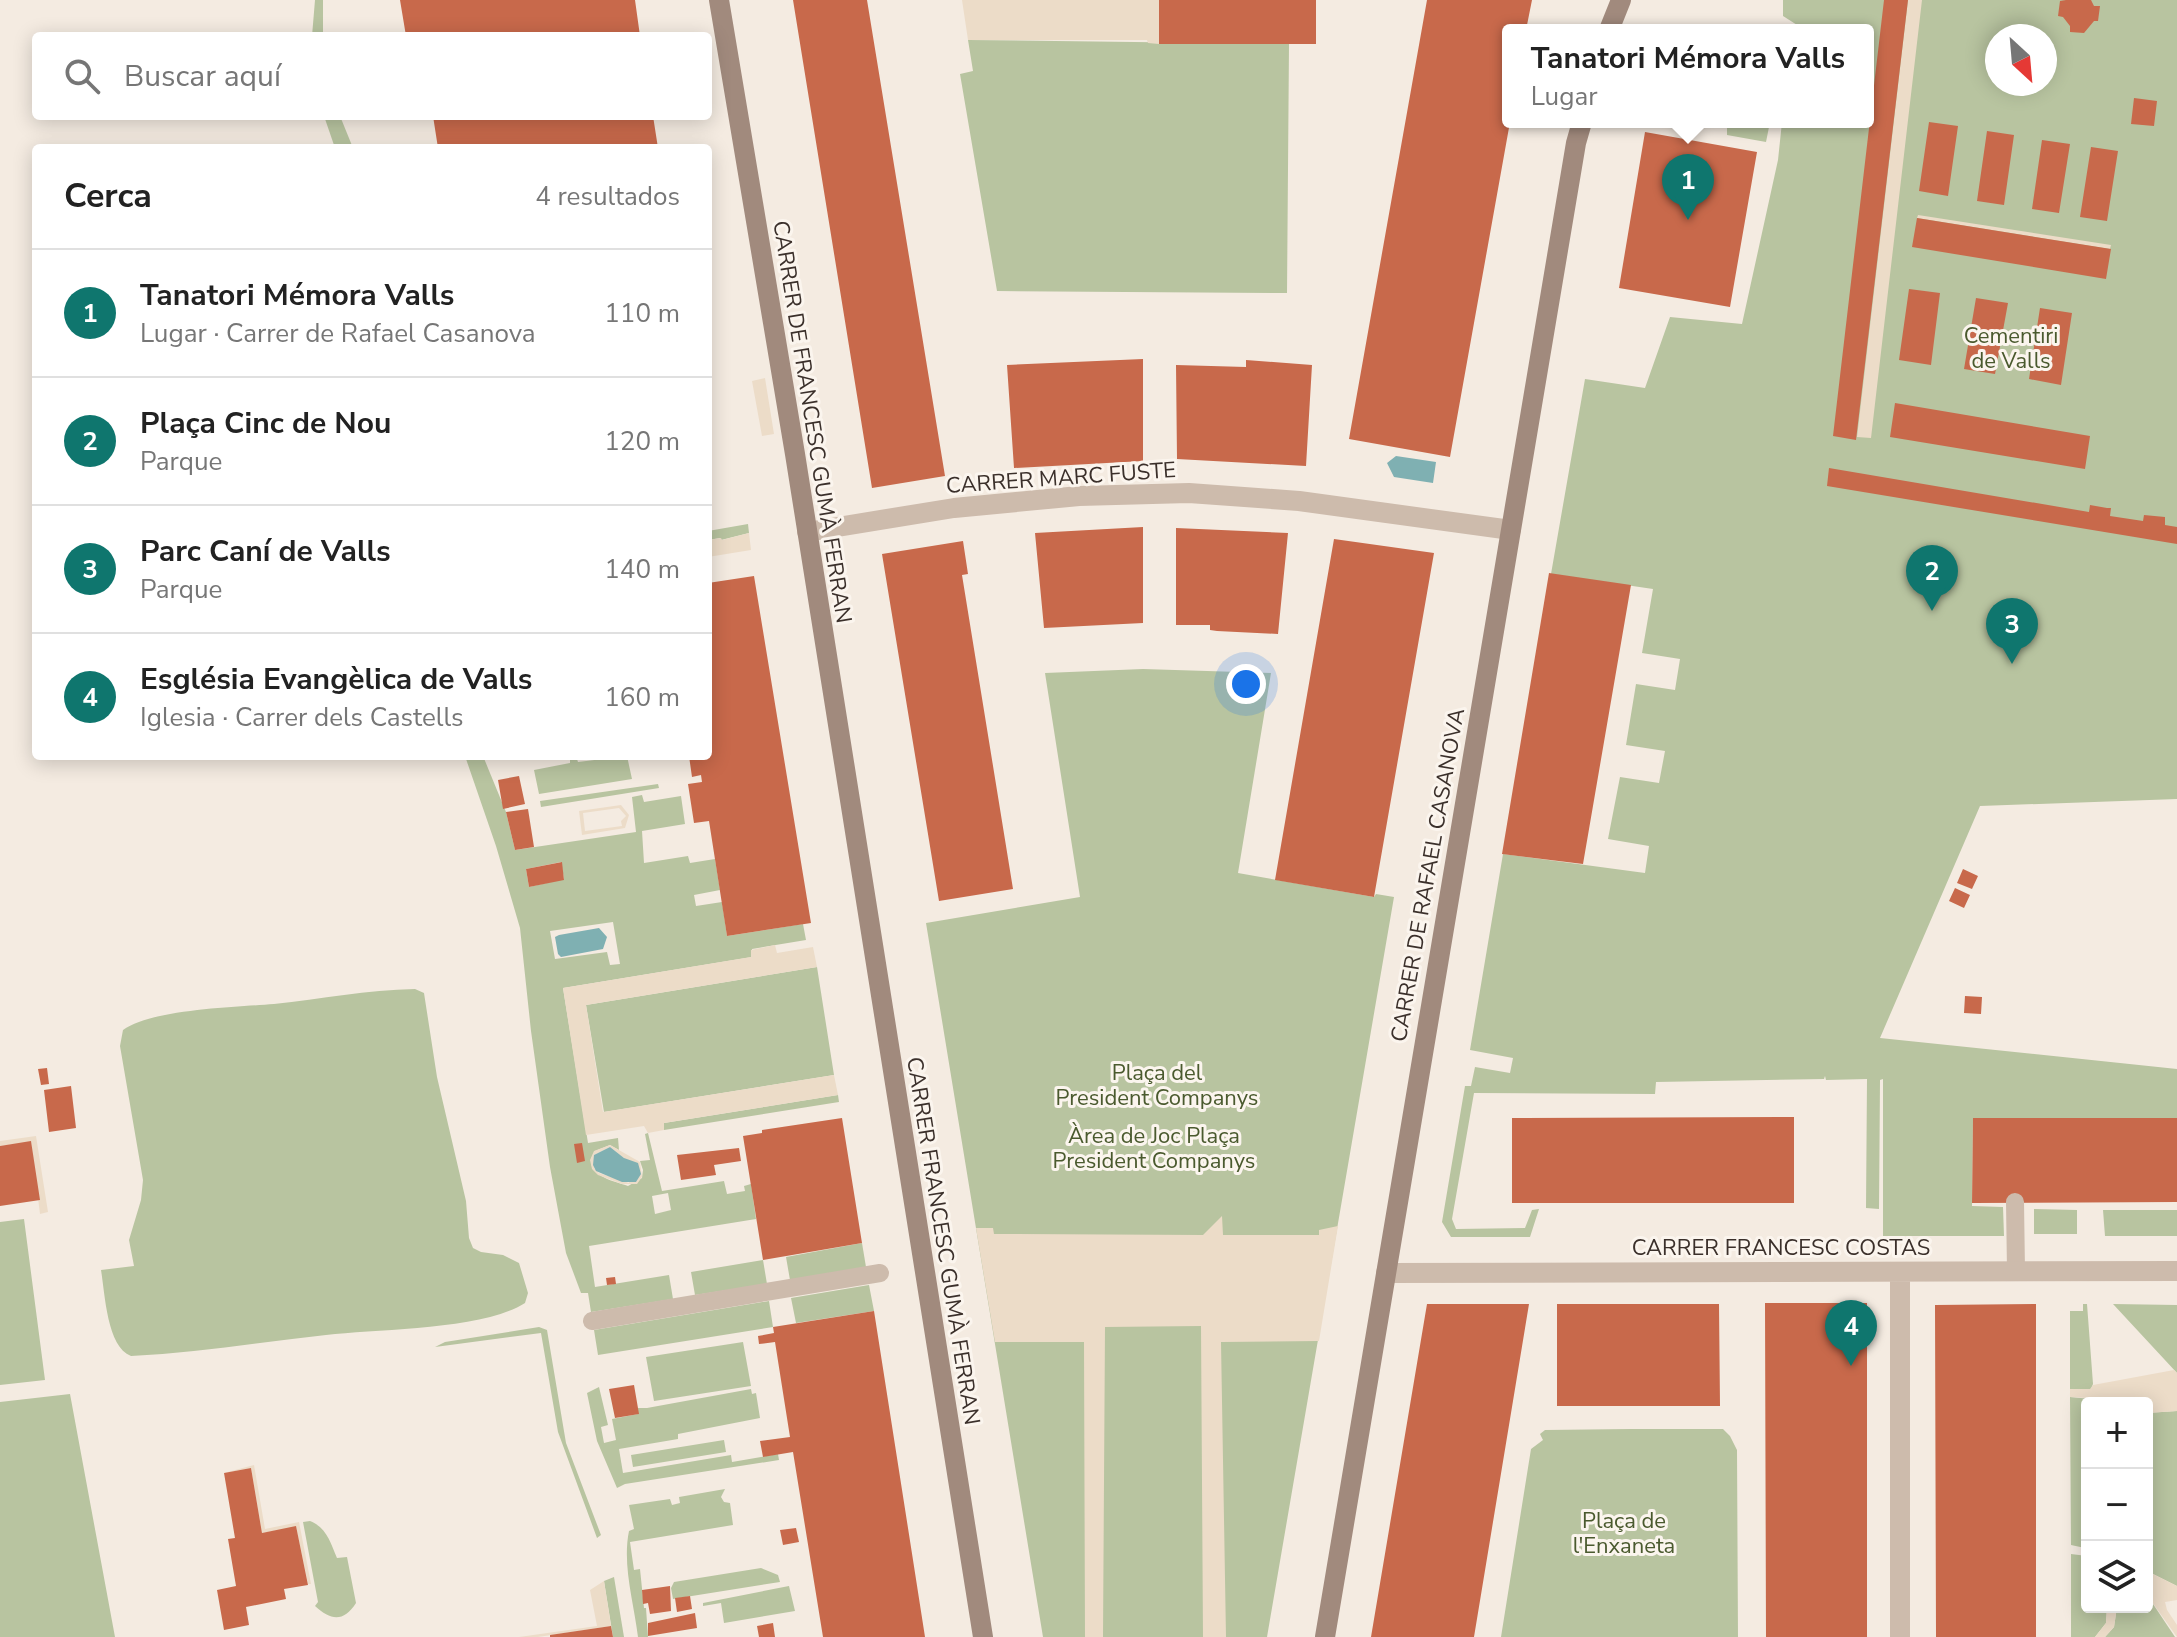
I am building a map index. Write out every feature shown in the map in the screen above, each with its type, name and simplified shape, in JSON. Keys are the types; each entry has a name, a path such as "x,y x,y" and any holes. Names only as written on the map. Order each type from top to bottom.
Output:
{"street":[{"name":"CARRER DE FRANCESC GUMÀ FERRAN","path":"719,0 858,852"},
{"path":"1611,24 1621,0"},
{"name":"CARRER DE RAFAEL CASANOVA","path":"1325,1637 1580,128"},
{"name":"CARRER MARC FUSTE","path":"807,532 954,508 1079,496 1189,493 1299,501 1511,530"},
{"name":"CARRER FRANCESC GUMÀ FERRAN","path":"858,852 983,1637"},
{"name":"CARRER FRANCESC COSTAS","path":"1386,1273 2177,1271"},
{"path":"1900,1273 1900,1637"}],"lane":[{"path":"2015,1202 2016,1271"},
{"path":"592,1321 880,1273"}],"green space":[{"path":"315,0 323,0 323,32 312,32"},
{"name":"Cementiri de Valls","path":"1783,0 2177,0 2177,799 1980,806 1880,1038 2177,1069 2177,1118 1973,1118 1972,1206 2003,1207 2004,1236 1883,1236 1883,1079 1880,1080 1879,1209 1866,1208 1867,1079 1826,1080 1825,1076 1824,1079 1656,1082 1655,1094 1474,1093 1452,1219 1456,1229 1525,1228 1532,1210 1539,1209 1530,1237 1451,1237 1442,1222 1465,1086 1471,1086 1475,1067 1510,1073 1513,1058 1470,1050 1503,854 1645,873 1649,846 1608,839 1620,777 1659,783 1665,751 1626,745 1636,684 1675,690 1680,659 1642,653 1653,589 1551,574 1585,379 1645,388 1670,317 1742,324 1778,160 1781,128 1874,128 1874,24 1796,24 1783,16"},
{"path":"968,40 1289,44 1287,293 997,291 960,74 973,71"},
{"path":"325,120 342,120 351,144 334,144"},
{"path":"1727,128 1769,128 1766,142 1727,135"},
{"path":"748,524 749,533 721,540 712,539 712,530"},
{"name":"Plaça del President Companys","path":"1143,669 1271,673 1238,873 1374,897 1376,894 1394,897 1267,1637 1043,1637 926,923 1080,897 1045,673"},
{"path":"466,760 485,760 506,812 515,850 636,832 632,797 642,795 644,802 681,796 685,824 642,831 644,863 688,856 690,863 715,859 720,890 694,895 696,906 722,902 727,936 803,924 806,940 752,949 752,957 563,988 588,1143 618,1138 619,1150 610,1145 595,1151 591,1159 594,1170 606,1179 628,1186 642,1178 640,1161 650,1160 645,1134 648,1133 662,1191 724,1181 727,1194 745,1191 744,1186 751,1184 756,1219 589,1246 595,1287 669,1275 673,1299 591,1312 588,1293 581,1293 566,1253 550,1167 520,928","holes":["561,862 564,879 529,887 526,869","613,922 620,964 610,965 607,952 555,959 550,931","668,1193 671,1210 655,1214 652,1196"]},
{"path":"570,760 628,760 632,779 539,794 534,770 570,763"},
{"path":"658,784 659,788 541,807 540,801"},
{"path":"817,967 834,1075 604,1112 586,1005"},
{"path":"415,989 424,993 437,1077 466,1201 469,1238 473,1248 481,1252 503,1255 519,1263 528,1293 525,1303 484,1319 429,1327 326,1335 156,1355 131,1356 123,1351 108,1319 101,1270 134,1266 129,1240 141,1200 143,1180 120,1046 123,1030 136,1023 174,1013"},
{"path":"838,1095 839,1102 664,1130 664,1123"},
{"path":"2034,1209 2077,1210 2077,1234 2034,1234"},
{"path":"2103,1210 2177,1210 2177,1236 2105,1236"},
{"path":"24,1219 45,1380 0,1385 0,1222"},
{"path":"862,1243 866,1267 790,1280 786,1257"},
{"path":"763,1260 767,1284 695,1295 691,1272"},
{"path":"869,1285 874,1311 796,1323 791,1298"},
{"path":"769,1301 773,1327 598,1355 594,1330"},
{"path":"2083,1304 2087,1304 2093,1384 2091,1389 2070,1389 2070,1311 2083,1311"},
{"path":"2113,1304 2177,1305 2177,1373"},
{"path":"539,1327 547,1330 566,1443 601,1535 597,1538 558,1432 541,1333 435,1347 445,1342"},
{"path":"743,1342 751,1386 654,1401 646,1357"},
{"path":"599,1387 608,1425 601,1427 604,1443 616,1440 612,1419 638,1414 638,1408 751,1389 752,1394 756,1393 760,1418 678,1434 678,1439 619,1449 623,1473 731,1455 732,1462 778,1454 779,1460 625,1484 617,1488 597,1441 587,1393"},
{"path":"70,1394 115,1637 0,1637 0,1402"},
{"path":"2070,1397 2081,1398 2081,1547 2071,1545"},
{"path":"2177,1411 2177,1586 2153,1574 2153,1413"},
{"name":"Plaça de l'Enxaneta","path":"1723,1429 1737,1450 1738,1637 1501,1637 1531,1449 1543,1440 1540,1434 1545,1430"},
{"path":"724,1440 726,1452 633,1467 631,1455"},
{"path":"725,1489 721,1497 724,1502 730,1503 733,1525 630,1542 634,1570 640,1569 646,1608 648,1637 638,1637 628,1571 627,1544 629,1531 634,1529 629,1505 670,1499 672,1505 680,1503 679,1497"},
{"path":"310,1521 324,1532 337,1558 347,1557 356,1603 342,1616 326,1615 315,1606 318,1602 303,1522"},
{"path":"2071,1554 2081,1555 2081,1613 2107,1613 2106,1623 2095,1637 2071,1637"},
{"path":"761,1568 778,1575 780,1582 673,1599 671,1588 674,1582"},
{"path":"614,1577 624,1637 613,1637 604,1581"},
{"path":"789,1586 795,1611 724,1623 721,1603 703,1606 703,1603"},
{"path":"2153,1604 2175,1637 2105,1637 2114,1627 2116,1613 2153,1613"}],"shaded area":[{"path":"962,0 1159,0 1159,44 1148,43 1147,40 968,40"},
{"path":"1908,0 1922,0 1871,438 1857,437"},
{"path":"1918,215 2111,245 2110,249 1917,218"},
{"path":"765,378 774,434 762,436 752,381"},
{"path":"749,533 751,550 712,556 712,539"},
{"path":"621,805 629,815 625,828 582,835 579,811","holes":["619,808 626,816 621,821 622,826 585,831 583,813"]},
{"path":"775,945 777,953 813,947 817,967 586,1005 603,1112 834,1075 838,1095 664,1123 664,1130 648,1133 644,1126 586,1135 563,988 751,957 751,950"},
{"path":"36,1136 48,1212 40,1214 31,1142 0,1146 0,1141"},
{"path":"610,1145 640,1162 642,1177 637,1184 622,1184 598,1175 592,1169 590,1160 594,1151","holes":["610,1147 624,1158 629,1183 599,1173 594,1168 594,1155"]},
{"path":"1222,1216 1223,1235 1319,1235 1319,1230 1338,1226 1319,1341 1221,1342 1226,1637 1203,1637 1201,1326 1105,1327 1103,1637 1085,1637 1084,1342 995,1342 976,1228 993,1228 994,1234 1203,1235"},
{"path":"2174,1370 2177,1373 2177,1411 2153,1413 2153,1397 2070,1397 2070,1389 2090,1389 2093,1385"},
{"path":"254,1465 265,1529 299,1522 311,1584 308,1584 296,1527 262,1533 251,1468 224,1473"},
{"path":"2153,1574 2177,1586 2177,1600 2165,1602 2177,1625 2177,1637 2153,1603"},
{"path":"604,1581 611,1626 519,1637 597,1626 590,1590"},
{"path":"2107,1613 2116,1613 2114,1627 2105,1637 2095,1637 2106,1623"}],"water":[{"path":"1396,456 1436,462 1433,483 1394,477 1387,463"},
{"path":"599,928 607,937 603,949 561,957 558,954 555,937"},
{"path":"610,1147 624,1158 638,1163 641,1174 636,1182 622,1182 596,1171 594,1155"}],"building":[{"path":"400,0 635,0 639,32 405,32"},
{"path":"793,0 867,0 945,476 872,488"},
{"path":"1159,0 1316,0 1316,44 1159,44"},
{"path":"1427,0 1532,0 1527,24 1502,24 1502,128 1509,128 1450,457 1349,439"},
{"path":"1884,0 1908,0 1856,440 1833,436 1869,128 1874,128 1874,85"},
{"path":"2091,0 2094,6 2100,6 2098,21 2094,21 2084,33 2070,32 2070,26 2063,17 2058,16 2060,1"},
{"path":"2134,98 2157,101 2154,126 2131,124"},
{"path":"434,120 654,120 657,144 437,144"},
{"path":"1929,122 1958,126 1948,196 1919,191"},
{"path":"1987,131 2014,135 2004,205 1977,201"},
{"path":"1645,132 1757,152 1730,307 1619,288"},
{"path":"2042,140 2070,144 2059,213 2032,209"},
{"path":"2091,147 2118,151 2107,221 2080,217"},
{"path":"1917,218 2111,249 2106,279 1912,247"},
{"path":"1909,289 1940,293 1931,365 1899,360"},
{"path":"1976,298 2008,303 1995,374 1964,369"},
{"path":"2040,308 2072,313 2061,385 2029,379"},
{"path":"1143,359 1143,461 1014,468 1007,365"},
{"path":"1246,360 1312,365 1306,466 1177,459 1176,365 1246,367"},
{"path":"1895,403 2090,436 2085,469 1890,437"},
{"path":"1829,468 2089,512 2090,505 2111,508 2110,516 2143,521 2144,515 2165,517 2165,525 2177,527 2177,544 1827,486"},
{"path":"1143,527 1143,623 1044,628 1035,533"},
{"path":"1176,528 1288,533 1278,634 1217,631 1210,630 1210,625 1176,625"},
{"path":"1334,539 1434,553 1374,897 1275,880"},
{"path":"963,541 968,574 962,575 1013,889 939,901 882,554"},
{"path":"1549,573 1631,585 1583,864 1502,854"},
{"path":"754,576 811,923 727,936 709,821 694,823 688,784 702,782 701,775 692,777 690,760 712,760 712,582"},
{"path":"519,776 525,804 503,809 498,780"},
{"path":"528,809 534,847 515,850 506,812"},
{"path":"562,862 564,880 529,887 526,869"},
{"path":"1963,869 1978,876 1972,889 1957,883"},
{"path":"1955,888 1970,895 1964,908 1949,901"},
{"path":"1965,996 1982,997 1981,1014 1964,1013"},
{"path":"47,1068 49,1084 41,1085 38,1069"},
{"path":"71,1086 76,1128 49,1132 44,1090"},
{"path":"1794,1117 1794,1203 1512,1203 1512,1118"},
{"path":"842,1118 862,1243 763,1260 743,1136 762,1133 762,1130"},
{"path":"1973,1118 2177,1118 2177,1202 1972,1203"},
{"path":"31,1141 40,1200 0,1206 0,1146"},
{"path":"582,1143 585,1161 577,1163 574,1144"},
{"path":"739,1148 741,1161 714,1165 716,1175 681,1180 677,1155"},
{"path":"615,1277 616,1284 607,1285 606,1278"},
{"path":"1765,1303 1867,1303 1867,1637 1766,1637"},
{"path":"1427,1304 1529,1304 1474,1637 1371,1637"},
{"path":"1557,1304 1719,1304 1720,1406 1557,1406"},
{"path":"2036,1304 2036,1637 1936,1637 1935,1305"},
{"path":"874,1311 925,1637 823,1637 793,1452 763,1457 760,1441 790,1437 775,1342 759,1344 758,1336 774,1333 773,1327"},
{"path":"634,1385 639,1414 615,1418 609,1389"},
{"path":"251,1468 262,1533 296,1526 308,1585 284,1589 286,1599 246,1607 249,1625 224,1630 217,1590 236,1586 228,1539 235,1538 224,1473"},
{"path":"796,1528 799,1542 783,1545 780,1530"},
{"path":"670,1586 671,1611 650,1614 648,1603 643,1604 642,1590"},
{"path":"690,1596 692,1609 677,1612 675,1598"},
{"path":"695,1613 697,1628 648,1636 648,1623"},
{"path":"773,1623 775,1637 759,1637 757,1626"},
{"path":"611,1626 613,1637 550,1637 550,1635"}],"place":[{"name":"Tanatori Mémora Valls","path":"1688,220"},
{"name":"Plaça Cinc de Nou","path":"1932,611"},
{"name":"Parc Caní de Valls","path":"2012,664"},
{"name":"Església Evangèlica de Valls","path":"1851,1366"}],"park label":[{"name":"Àrea de Joc Plaça President Companys","path":"1154,1148"}]}
